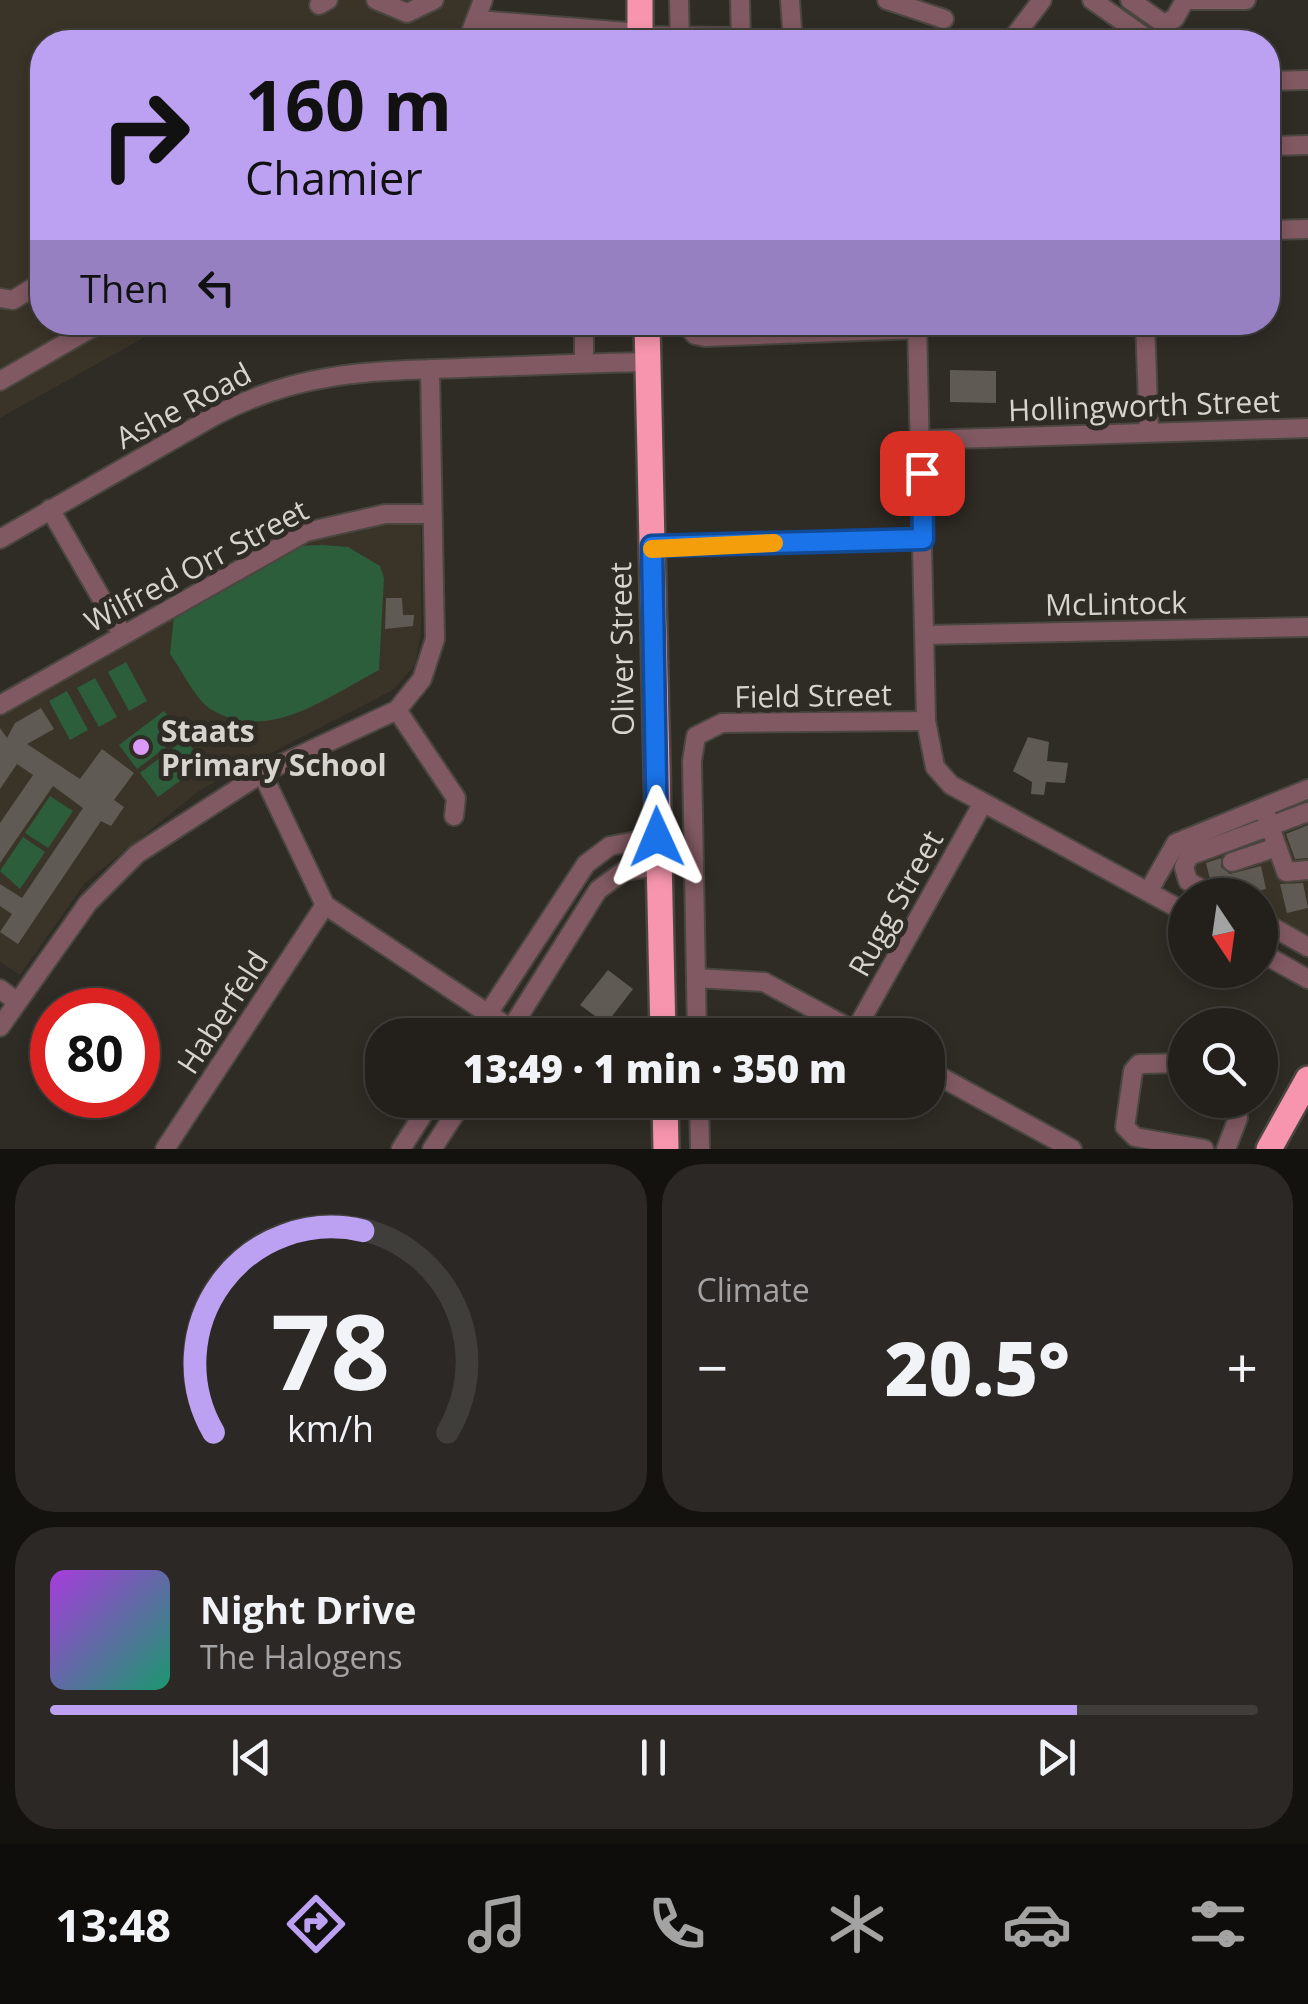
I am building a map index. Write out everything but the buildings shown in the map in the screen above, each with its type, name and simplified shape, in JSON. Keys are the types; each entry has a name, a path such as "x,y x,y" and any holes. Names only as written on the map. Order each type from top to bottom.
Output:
{"highway":[{"path":"640,0 640,30"},
{"name":"Oliver Street","path":"647,335 662,1018"},
{"path":"1269,1149 1308,1079"},
{"path":"1282,1149 1308,1101"},
{"path":"665,1118 666,1149"}],"street":[{"path":"376,0 407,13 434,0"},
{"path":"463,0 481,9 600,30"},
{"path":"679,0 680,30"},
{"path":"740,0 741,30"},
{"path":"790,0 793,30"},
{"path":"887,0 944,18"},
{"path":"1019,30 1042,0"},
{"path":"1092,0 1135,30"},
{"path":"1124,22 1133,2 1164,24 1174,18 1185,0 1246,0"},
{"path":"1280,81 1308,80"},
{"path":"1280,146 1308,146"},
{"path":"1280,230 1308,230"},
{"path":"0,298 13,300 30,289"},
{"path":"0,381 80,335"},
{"path":"582,335 584,364"},
{"path":"695,335 744,335"},
{"path":"917,335 926,721 934,767 952,786 1168,903"},
{"path":"1145,335 1149,432"},
{"name":"Ashe Road","path":"0,538 252,396 341,373 648,362"},
{"path":"0,1027 88,903 136,854 262,774 397,710 422,679 435,639 430,369"},
{"name":"Hollingworth Street","path":"921,440 1308,428"},
{"path":"50,510 122,634"},
{"name":"Wilfred Orr Street","path":"0,704 306,532 385,514 431,514"},
{"path":"652,546 923,539"},
{"name":"McLintock","path":"924,635 1308,626"},
{"path":"397,710 456,798 454,816"},
{"name":"Field Street","path":"696,978 692,761 702,730 722,723 926,721"},
{"path":"262,774 325,905 341,920 494,1018"},
{"path":"1148,892 1176,844 1308,789"},
{"name":"Rugg Street","path":"866,1018 984,803"},
{"path":"1263,806 1287,874 1308,870"},
{"path":"1188,878 1186,860 1308,812"},
{"path":"485,1018 586,864 610,846 657,837"},
{"path":"1232,862 1277,846"},
{"path":"518,1018 598,890 624,871 658,866"},
{"name":"Haberfeld","path":"165,1149 325,905"},
{"path":"1278,930 1308,947"},
{"path":"1278,962 1308,978"},
{"path":"697,1018 696,978 764,982 830,1018"},
{"path":"0,989 16,1001"},
{"path":"1168,1062 1146,1061 1133,1071 1126,1132 1204,1149"},
{"path":"945,1079 1072,1149"},
{"path":"401,1149 421,1118"},
{"path":"432,1149 452,1118"},
{"path":"699,1118 700,1149"},
{"path":"1226,1149 1238,1118"}],"shaded area":[{"path":"0,0 472,0 461,30 30,30 30,335 149,335 0,418"},
{"name":"Staats Primary School","path":"421,515 421,633 415,665 393,690 200,790 85,883 20,975 0,962 0,705 302,538"},
{"path":"1308,792 1308,937 1278,921 1278,878 1195,878 1172,866 1182,840"}],"green space":[{"path":"294,546 348,547 380,566 384,578 379,670 320,703 277,719 233,719 206,706 170,654 174,616"},
{"path":"126,662 147,701 129,711 108,672"},
{"path":"95,678 117,717 99,727 77,688"},
{"path":"67,691 88,730 70,740 49,701"},
{"path":"164,711 182,735 137,769 119,745"},
{"path":"185,739 204,763 158,797 140,773"},
{"path":"50,796 73,811 48,848 25,833"},
{"path":"23,837 45,852 20,889 0,871"}],"slow traffic":[{"path":"652,549 774,543"}],"place":[{"name":"Staats Primary School","path":"141,747"}],"route":[{"path":"657,837 652,546 923,539 922,473"}]}
